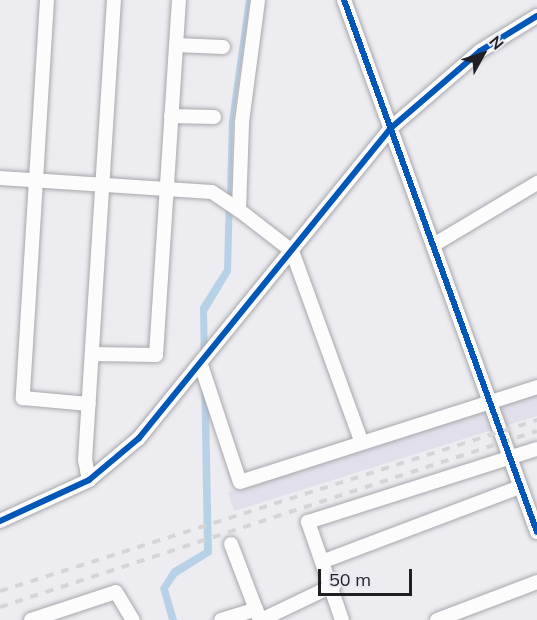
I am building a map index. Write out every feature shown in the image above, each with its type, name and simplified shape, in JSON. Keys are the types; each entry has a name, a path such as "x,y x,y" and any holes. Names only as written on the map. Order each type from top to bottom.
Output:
{"street":[{"path":"47,0 23,398 89,404"},
{"path":"89,480 89,404 114,0"},
{"path":"92,354 156,355 179,0"},
{"path":"239,210 242,122 258,0"},
{"path":"344,0 435,244 537,532"},
{"path":"0,521 89,480 139,438 201,365 392,127 480,51 537,16"},
{"path":"176,45 223,47"},
{"path":"171,116 214,117"},
{"path":"0,177 212,192 239,210 292,251 361,441"},
{"path":"435,244 537,183"},
{"path":"201,365 240,482 361,441 537,387"},
{"path":"342,620 334,585 308,522 537,449"},
{"path":"324,561 520,487"},
{"path":"231,544 259,616"},
{"path":"437,620 537,582"},
{"path":"221,620 259,616 334,585"},
{"path":"31,620 49,617 116,592 133,620"}],"shaded area":[{"path":"537,394 537,416 234,511 228,492"}],"water":[{"path":"226,195 233,196 231,272 207,312 212,554 177,576 168,589 177,620 169,620 160,588 172,569 204,550 200,307 224,269"}],"waterway":[{"path":"229,196 231,121 248,0"}],"railway":[{"path":"0,591 537,420"},
{"path":"0,607 537,431"}],"cycle path":[{"path":"344,0 537,532"},
{"path":"0,521 89,480 139,438 392,127 480,51 537,16"}]}
